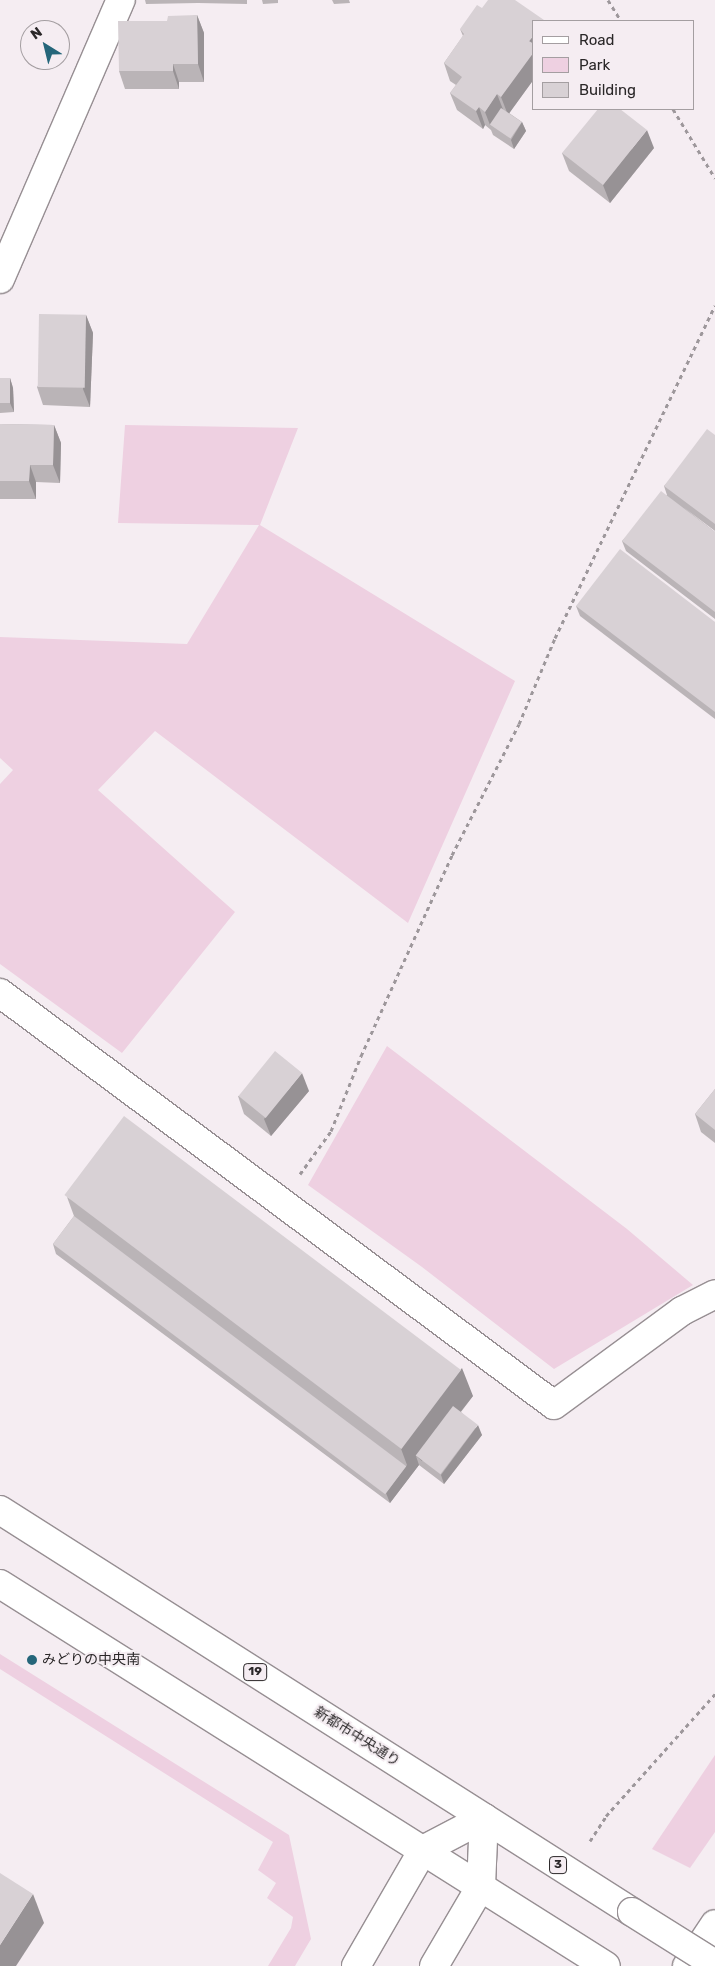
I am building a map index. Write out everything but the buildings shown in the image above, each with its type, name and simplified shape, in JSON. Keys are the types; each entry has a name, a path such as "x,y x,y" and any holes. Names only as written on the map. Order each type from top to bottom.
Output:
{"main road":[{"path":"0,279 121,0"},
{"path":"0,994 554,1405 682,1311 715,1294"},
{"name":"新都市中央通り","path":"0,1510 715,1964"},
{"path":"0,1584 602,1964"},
{"path":"356,1966 423,1850 484,1818"},
{"path":"434,1966 480,1886 484,1818"},
{"path":"687,1966 715,1924"}],"path":[{"path":"608,0 619,20"},
{"path":"674,110 715,178"},
{"path":"281,1201 331,1131 361,1056 452,855 520,724 555,638 715,305"},
{"path":"590,1841 606,1816 715,1694"}],"green space":[{"path":"125,425 298,428 260,525 515,681 408,923 155,731 98,790 235,912 122,1053 0,964 0,784 13,770 0,758 0,637 187,644 259,525 118,523"},
{"path":"387,1046 627,1229 693,1285 554,1369 422,1267 308,1185"},
{"path":"0,1654 289,1835 311,1939 295,1966 268,1966 291,1928 293,1917 267,1898 276,1883 258,1870 273,1842 0,1669"},
{"path":"715,1755 715,1832 690,1868 652,1849"}],"place":[{"name":"みどりの中央南","path":"32,1660"}]}
